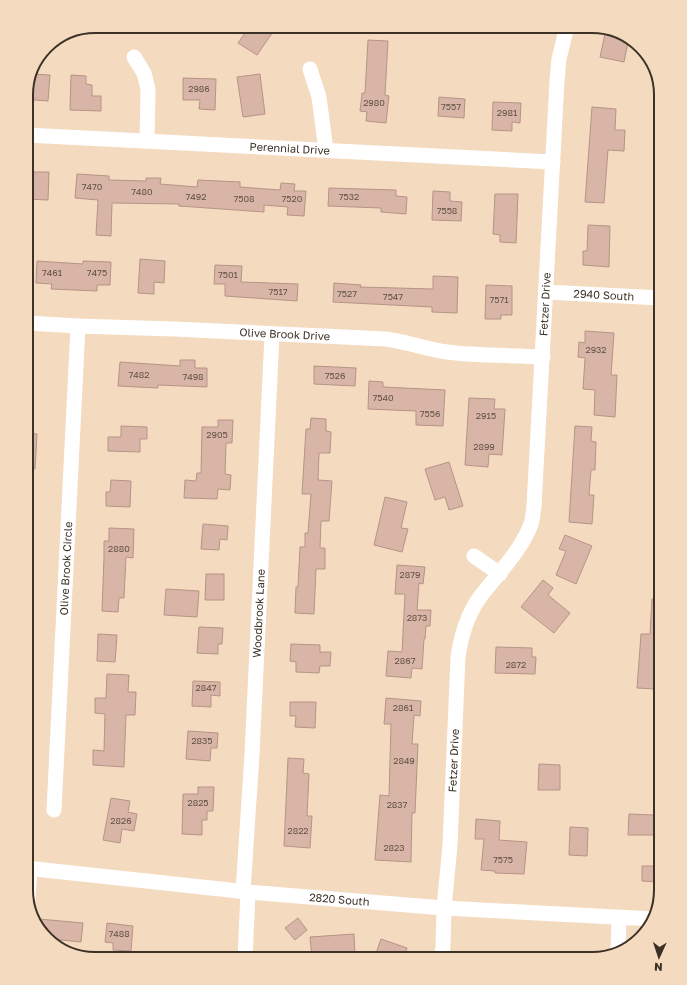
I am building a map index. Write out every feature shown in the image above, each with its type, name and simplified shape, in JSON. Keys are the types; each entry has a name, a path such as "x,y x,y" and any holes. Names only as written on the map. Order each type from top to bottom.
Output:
{"street":[{"name":"Fetzer Drive","path":"442,952 444,908 450,845 459,651 461,639 466,622 480,598 500,574 524,539 531,523 536,484 557,81 559,59 565,33"},
{"path":"134,57 144,73 148,89 146,141"},
{"path":"310,69 319,97 326,150"},
{"name":"Perennial Drive","path":"33,135 553,162"},
{"name":"2940 South","path":"546,292 654,298"},
{"name":"Olive Brook Drive","path":"33,323 386,339 449,352 542,357"},
{"name":"Olive Brook Circle","path":"54,810 78,326"},
{"name":"Woodbrook Lane","path":"245,952 252,754 272,334"},
{"path":"474,556 500,574"},
{"name":"2820 South","path":"33,869 246,892 444,908 647,919"},
{"path":"618,946 619,918"}],"building":[{"path":"245,33 272,33 257,55 238,43"},
{"path":"605,34 619,39 628,44 624,62 600,57"},
{"path":"368,40 388,41 385,95 389,96 386,123 366,121 367,112 360,111 362,93 365,93"},
{"path":"37,74 50,75 48,101 34,100 33,91"},
{"path":"260,74 265,114 243,117 237,77"},
{"path":"71,75 86,76 86,84 92,85 92,96 101,96 101,111 70,110"},
{"path":"183,78 216,79 215,110 199,109 200,100 183,100"},
{"path":"439,97 465,99 464,118 438,116"},
{"path":"493,102 521,103 520,123 512,122 512,131 492,130"},
{"path":"592,107 616,109 615,130 625,130 624,151 608,150 604,203 585,202"},
{"path":"34,172 49,172 48,200 33,199"},
{"path":"77,174 109,176 109,180 146,181 146,178 161,178 160,184 197,187 198,180 240,182 240,187 280,190 281,183 295,184 294,191 306,191 304,216 287,215 288,207 264,205 264,212 179,206 179,204 112,203 111,236 96,235 98,200 75,198"},
{"path":"329,188 396,190 396,196 407,197 406,214 381,212 381,208 328,206"},
{"path":"433,191 450,192 450,201 462,202 461,221 432,220"},
{"path":"495,194 518,194 516,243 500,242 500,235 493,234"},
{"path":"588,225 610,226 609,267 583,265 583,251 587,251"},
{"path":"140,259 165,261 164,283 154,282 154,294 138,293"},
{"path":"37,261 83,264 83,261 111,262 110,285 97,285 97,291 51,289 52,284 36,283"},
{"path":"215,265 242,266 241,282 298,284 297,301 225,296 225,284 214,284"},
{"path":"433,276 458,277 457,313 432,312 432,307 333,302 334,283 361,285 360,287 433,289"},
{"path":"486,285 512,286 512,315 501,315 501,319 485,319"},
{"path":"585,331 614,333 611,375 617,375 615,417 594,415 595,390 583,389 585,358 578,357 579,342 585,343"},
{"path":"180,360 195,360 195,368 207,368 207,387 158,385 158,388 118,386 120,362 180,366"},
{"path":"314,366 356,368 355,386 314,384"},
{"path":"369,381 383,382 383,387 445,390 443,426 416,425 416,411 368,409"},
{"path":"469,398 495,399 494,409 505,409 502,455 489,454 488,467 465,465"},
{"path":"311,418 326,419 326,431 331,432 330,453 319,453 318,480 332,481 329,521 321,521 320,548 325,548 325,569 316,569 314,614 295,613 300,547 305,547 305,533 308,533 311,494 302,494 306,429 310,429"},
{"path":"218,420 233,420 232,443 226,443 225,474 231,475 230,490 218,489 217,499 184,498 185,480 196,481 197,473 201,473 202,427 218,427"},
{"path":"121,426 147,427 147,439 140,439 140,452 108,451 108,437 121,437"},
{"path":"575,426 592,427 591,441 596,442 595,470 591,470 589,495 594,495 592,524 569,522"},
{"path":"33,434 37,434 35,469 33,469"},
{"path":"449,462 463,506 449,510 445,497 435,500 425,469"},
{"path":"111,480 131,481 130,507 106,506 106,492 110,492"},
{"path":"385,497 407,502 401,528 408,529 402,552 374,545"},
{"path":"203,524 228,526 227,540 220,539 219,550 201,549"},
{"path":"109,528 134,529 133,558 126,557 124,598 119,598 118,612 102,611 104,541 109,541"},
{"path":"565,535 592,546 576,584 556,575 566,551 559,549"},
{"path":"397,565 425,567 423,584 419,583 417,610 431,610 430,626 426,626 424,639 422,669 412,668 411,678 386,676 388,651 402,652 405,594 395,594"},
{"path":"206,574 224,574 224,600 205,600"},
{"path":"543,580 553,588 548,595 570,613 554,633 521,607"},
{"path":"166,589 199,591 197,617 164,615"},
{"path":"652,599 654,599 654,689 637,688 641,634 650,634"},
{"path":"199,627 223,628 222,644 218,644 218,654 197,653"},
{"path":"98,634 117,635 115,662 97,661"},
{"path":"291,644 320,645 320,652 331,652 330,666 320,666 319,673 296,672 296,662 290,661"},
{"path":"496,647 532,648 532,657 536,657 535,674 495,673"},
{"path":"107,674 129,675 128,692 136,692 135,715 126,715 124,767 93,765 93,750 104,751 105,714 95,713 95,698 106,698"},
{"path":"193,681 220,682 220,696 211,695 211,707 192,706"},
{"path":"386,698 421,701 420,716 414,715 412,744 418,744 415,813 412,813 411,862 375,860 380,795 389,796 391,724 384,724"},
{"path":"290,702 316,702 315,728 295,727 296,716 290,716"},
{"path":"188,731 218,733 217,748 211,748 210,761 186,759"},
{"path":"288,758 304,759 303,773 309,774 307,816 312,816 310,848 284,846"},
{"path":"539,764 560,765 560,790 538,790"},
{"path":"198,787 214,787 213,811 207,811 207,820 202,820 202,835 182,834 183,794 198,794"},
{"path":"111,798 130,801 128,812 137,814 134,831 122,829 120,843 103,840"},
{"path":"629,814 654,815 654,835 628,835"},
{"path":"476,819 500,821 499,840 527,842 524,874 495,873 495,871 481,870 484,839 475,839"},
{"path":"570,827 588,828 587,856 569,855"},
{"path":"642,866 654,866 654,882 642,881"},
{"path":"298,918 307,930 295,940 285,928"},
{"path":"40,919 83,923 81,942 58,940 48,931"},
{"path":"107,923 133,926 131,951 113,950 113,943 105,942"},
{"path":"354,934 355,952 311,952 310,937"},
{"path":"381,939 407,948 406,952 376,952"}]}
